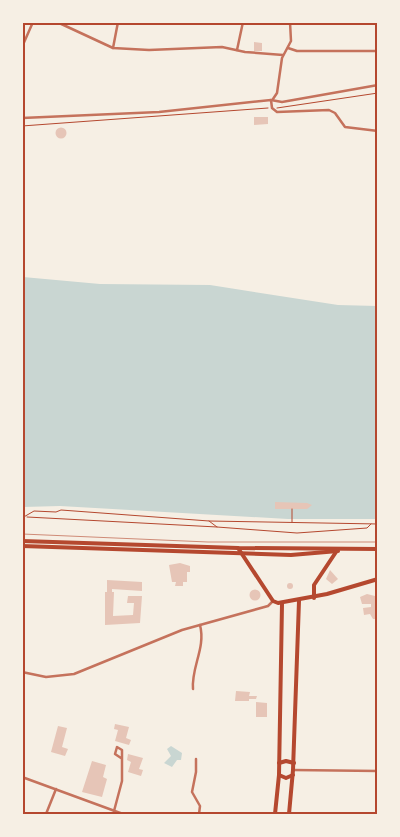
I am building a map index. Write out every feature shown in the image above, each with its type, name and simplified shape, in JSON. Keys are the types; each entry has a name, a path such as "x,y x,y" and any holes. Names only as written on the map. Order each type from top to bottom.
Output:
{"main road":[{"path":"22,541 239,550 286,554 346,550"},
{"path":"22,546 239,550 378,549"},
{"path":"239,550 273,601 282,604 314,598 378,579"},
{"path":"314,598 314,585 336,552"},
{"path":"289,814 294,763 299,601"},
{"path":"274,814 279,775 282,604"},
{"path":"279,763 286,761 294,763"},
{"path":"279,775 286,778 293,773"}],"street":[{"path":"22,47 33,22"},
{"path":"57,22 113,48 173,50 222,48 254,54 283,55"},
{"path":"113,48 118,22"},
{"path":"237,50 244,22"},
{"path":"271,100 276,96 283,55 291,41 290,22"},
{"path":"288,48 297,51 378,51"},
{"path":"22,118 159,112 271,100 282,102 377,85"},
{"path":"271,100 272,108 277,112 329,110 336,113 345,127 378,131"},
{"path":"22,672 59,677 87,670 179,631 268,606 273,601"},
{"path":"192,689 193,676 203,640 200,626"},
{"path":"114,811 122,781 122,750 116,747 114,754 121,758"},
{"path":"196,759 196,772 192,792 200,806 199,814"},
{"path":"293,773 378,771"},
{"path":"22,777 123,814"},
{"path":"46,814 56,789"}],"path":[{"path":"22,126 145,119 272,108 378,93"},
{"path":"292,509 292,522"},
{"path":"26,517 34,511 62,510 209,521 378,524"},
{"path":"22,518 217,527 297,533 367,528 372,524"},
{"path":"209,521 217,527"}],"shaded area":[{"path":"23,277 100,284 210,285 338,305 377,306 377,519 288,519 60,506 23,507"},
{"path":"171,746 182,753 181,760 177,760 172,767 164,763 171,756 167,749"}],"building":[{"path":"254,42 262,43 262,51 254,51"},
{"path":"254,117 268,117 268,124 254,125"},
{"path":"61,127 67,133 61,139 55,133"},
{"path":"275,502 307,503 312,505 307,509 275,509"},
{"path":"180,563 190,566 190,572 187,572 187,582 183,582 183,586 175,586 176,582 172,582 169,565"},
{"path":"330,570 338,579 332,584 326,579"},
{"path":"107,580 142,582 142,591 112,589 112,592 114,592 113,616 133,615 134,603 127,603 128,596 142,596 140,623 105,625"},
{"path":"290,583 293,586 290,589 287,586"},
{"path":"255,589 261,595 255,601 249,595"},
{"path":"367,594 375,596 378,619 373,619 370,614 364,615 363,608 371,607 371,604 362,604 360,597"},
{"path":"236,691 250,692 249,696 257,696 256,699 249,699 249,701 235,701"},
{"path":"256,702 267,703 267,717 256,717"},
{"path":"115,724 129,727 126,738 131,740 129,745 115,741 118,730 114,729"},
{"path":"58,726 67,728 62,747 68,749 65,756 51,752"},
{"path":"128,754 143,758 139,769 143,770 141,776 128,772 131,762 127,760"},
{"path":"92,761 106,765 103,777 107,779 102,797 82,792"}],"tram line":[{"path":"22,534 208,542 378,542"}]}
